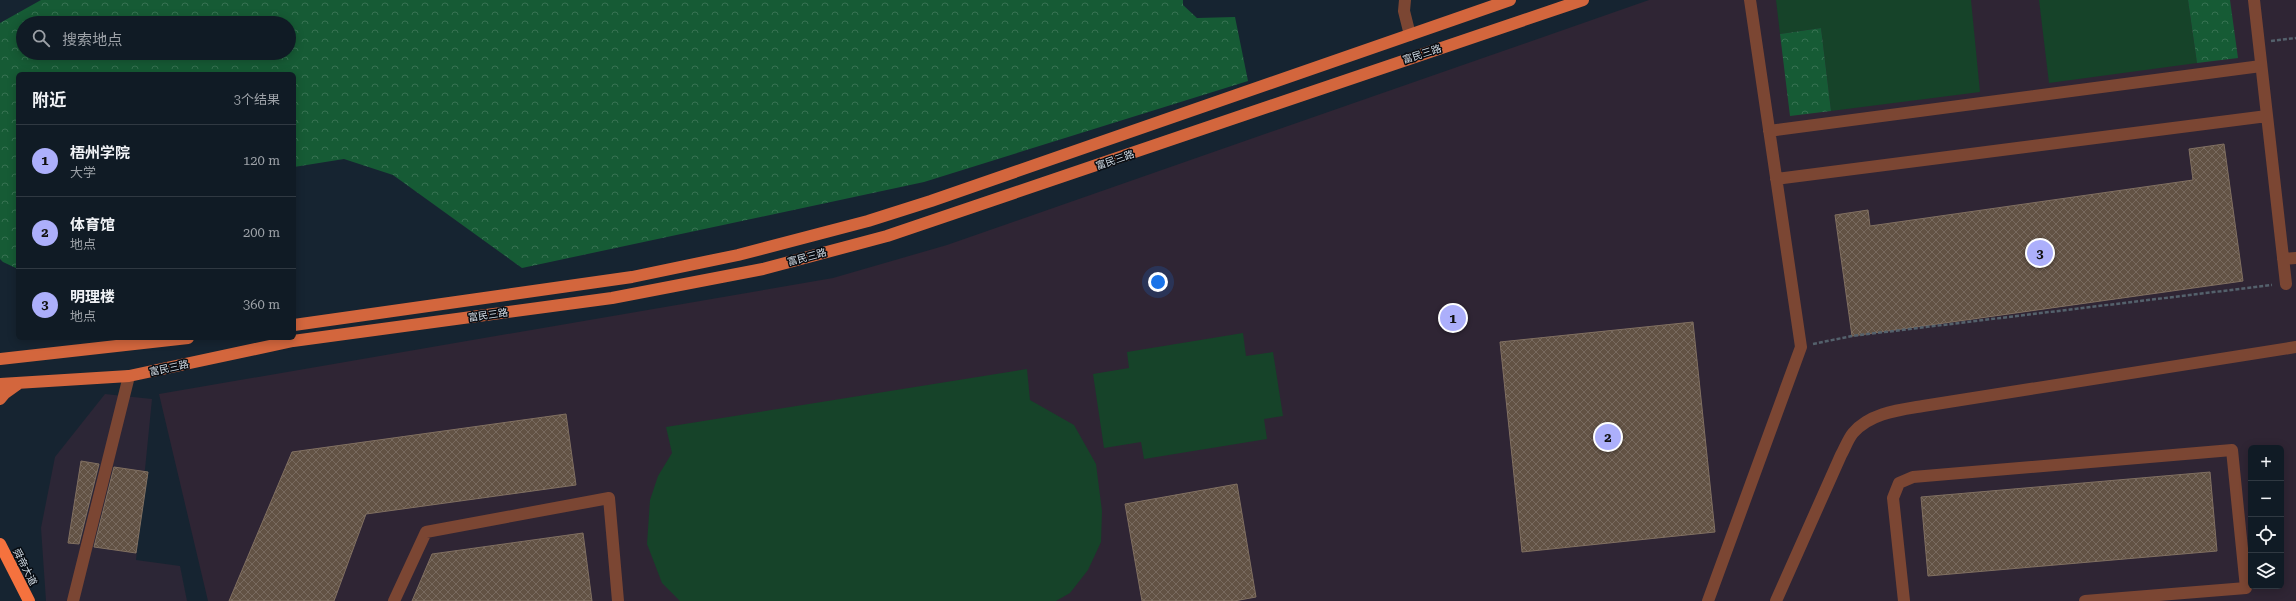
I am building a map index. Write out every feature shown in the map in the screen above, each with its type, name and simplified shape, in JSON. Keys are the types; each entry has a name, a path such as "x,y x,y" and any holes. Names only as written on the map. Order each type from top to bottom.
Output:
{"highway":[{"name":"舜帝大道","path":"0,544 29,601"}],"main road":[{"name":"富民三路","path":"296,324 632,277 788,242 868,221 931,202 1510,0"},
{"name":"富民三路","path":"0,384 129,376 293,341 612,298 762,269 887,236 1583,0"},
{"path":"0,359 17,359 172,340"},
{"path":"0,350 17,359"},
{"path":"0,399 5,393 19,383"}],"lane":[{"path":"1405,0 1404,11 1410,35"},
{"path":"1708,601 1801,347 1750,0"},
{"path":"2254,0 2286,284"},
{"path":"1769,131 2261,66"},
{"path":"1776,179 2267,116"},
{"path":"2283,259 2296,258"},
{"path":"1776,601 1841,455 1853,433 1871,419 1893,411 2296,348"},
{"path":"73,601 129,376"},
{"path":"1904,601 1893,498 1899,483 1913,477 2232,450 2246,588 2085,601"},
{"path":"394,601 426,532 609,498 618,601"}],"path":[{"path":"2259,43 2296,38"},
{"path":"1801,347 1852,336 2286,284"}],"shaded area":[{"path":"1649,0 2296,0 2296,601 208,601 159,394 833,278 947,245"},
{"path":"105,394 152,399 136,560 180,566 187,601 46,601 41,528 55,457"}],"green space":[{"path":"41,0 1183,0 1183,5 1197,18 1235,17 1248,81 924,182 522,268 393,175 344,159 296,167 296,72 16,72 16,268 0,259 0,23"},
{"path":"1776,0 1971,0 1980,92 1831,111 1821,28 1780,34"},
{"path":"2039,0 2188,0 2197,63 2049,83"},
{"path":"2188,0 2230,0 2238,58 2197,63"},
{"path":"1821,28 1831,111 1790,116 1780,34"},
{"path":"1243,333 1246,356 1273,352 1283,416 1264,419 1267,439 1144,459 1141,442 1104,448 1093,374 1129,368 1127,352"},
{"path":"1027,369 1030,400 1074,425 1096,464 1102,511 1101,542 1088,570 1070,593 1056,601 680,601 662,583 647,544 650,500 658,476 672,453 666,427"}],"building":[{"path":"2224,144 2243,281 1852,336 1835,215 1868,210 1870,226 2193,180 2189,149"},
{"path":"1693,322 1715,532 1522,552 1500,342"},
{"path":"566,414 576,485 366,514 334,601 229,601 292,452"},
{"path":"81,461 99,464 79,544 68,543"},
{"path":"114,467 148,472 136,553 94,547"},
{"path":"2210,472 2217,551 1928,576 1921,497"},
{"path":"1237,484 1256,597 1234,601 1142,601 1125,504"},
{"path":"583,533 592,601 412,601 432,554"}],"place":[{"name":"明理楼","path":"2040,253"},
{"name":"梧州学院","path":"1453,318"},
{"name":"体育馆","path":"1608,437"}]}
